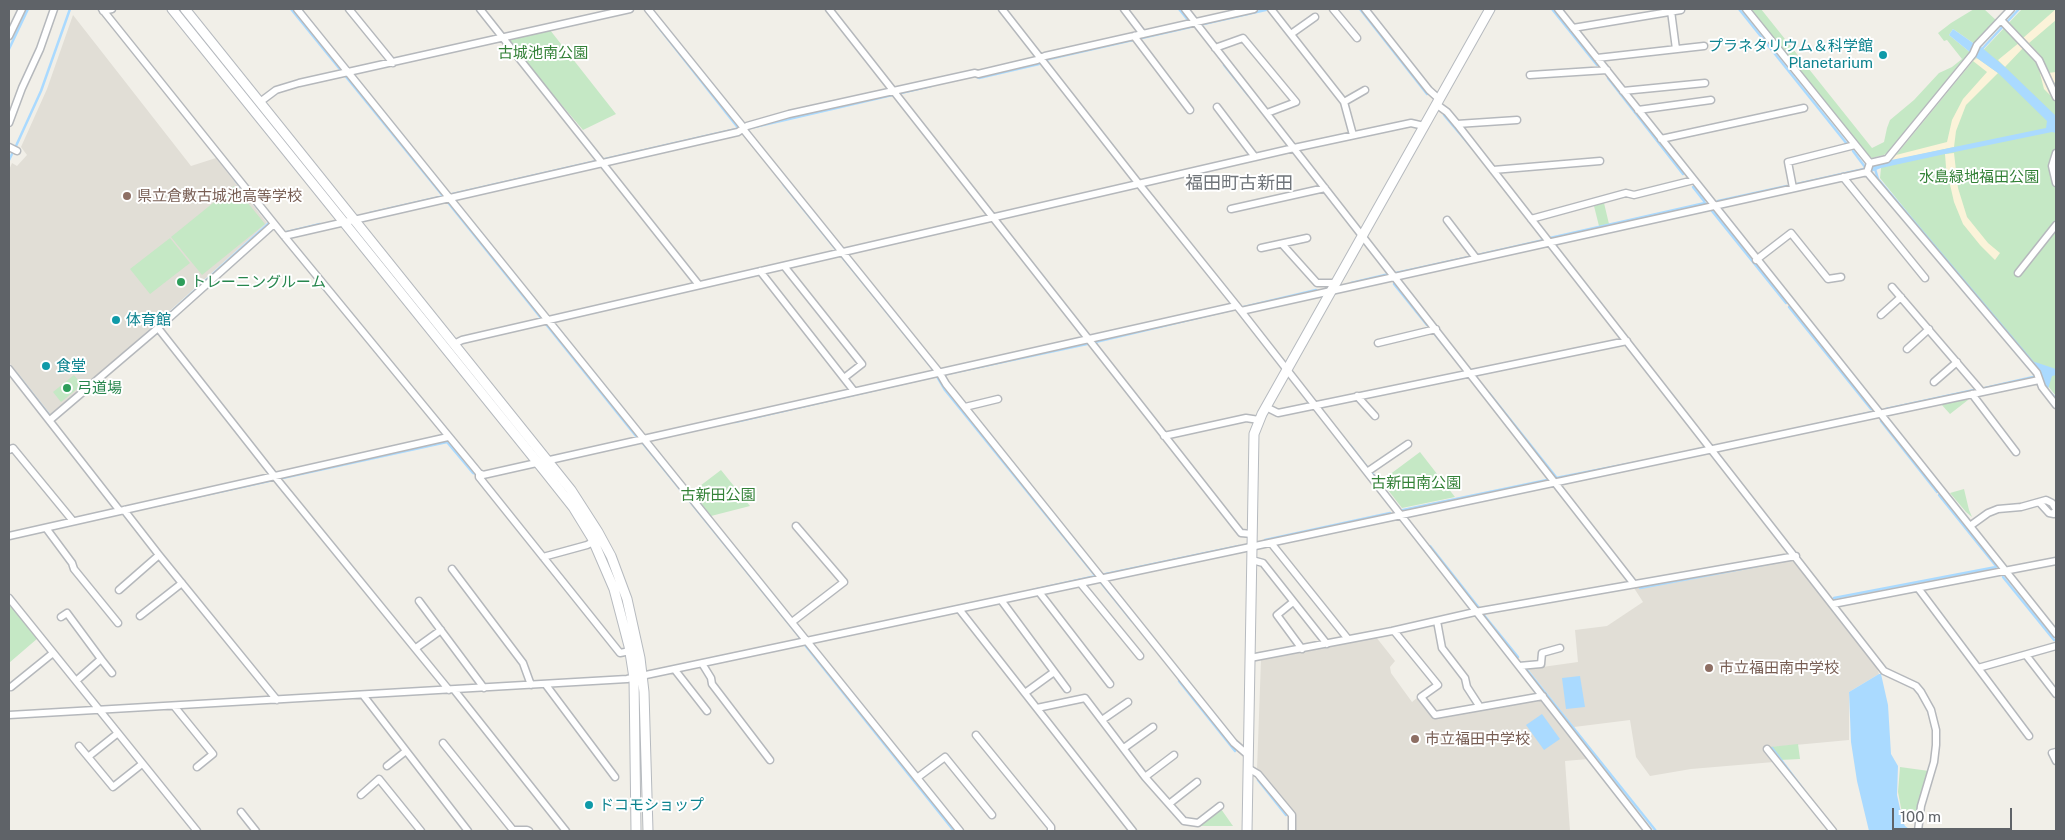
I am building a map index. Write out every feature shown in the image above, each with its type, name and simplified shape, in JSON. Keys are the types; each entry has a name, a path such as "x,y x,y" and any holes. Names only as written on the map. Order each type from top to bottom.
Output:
{"street":[{"path":"9,36 22,9"},
{"path":"9,123 22,88 40,49 54,9"},
{"path":"103,10 112,9"},
{"path":"172,9 537,462 572,507 594,542 614,589 638,677 636,831"},
{"path":"185,9 547,460 584,509 611,556 634,623 648,831"},
{"path":"297,9 344,72 545,320 646,440 960,831"},
{"path":"349,9 393,63"},
{"path":"480,9 699,285"},
{"path":"260,102 276,90 344,72 393,63 630,9"},
{"path":"648,9 742,130 1100,578 1234,743 1248,755"},
{"path":"829,9 1241,533 1252,534"},
{"path":"1002,9 1368,472 1475,612 1648,831"},
{"path":"1124,9 1143,34"},
{"path":"1185,9 1634,584"},
{"path":"282,234 354,220 601,161 742,130 789,114 895,93 975,73 978,74 1043,60 1135,39 1143,34 1197,25 1254,9"},
{"path":"1333,9 1356,38"},
{"path":"1365,9 1884,670 1916,686 1931,710 1936,730 1936,753 1921,806 1918,831"},
{"path":"1247,831 1254,434 1266,407 1490,9"},
{"path":"1558,9 1756,260 2056,634"},
{"path":"1746,9 1870,163"},
{"path":"1870,163 1887,159 1972,54 1977,45 2011,9"},
{"path":"103,10 273,225 479,475 620,653 630,651"},
{"path":"1272,10 1344,102 1353,136"},
{"path":"1573,28 1681,10"},
{"path":"1671,11 1676,49"},
{"path":"1291,34 1315,16"},
{"path":"2001,20 2040,60 2056,97"},
{"path":"1215,48 1244,38 1296,102 1267,113"},
{"path":"1135,39 1190,110"},
{"path":"1597,58 1704,46"},
{"path":"1530,75 1607,70"},
{"path":"1624,92 1705,83"},
{"path":"1344,102 1365,90"},
{"path":"1638,110 1711,100"},
{"path":"1217,107 1254,157"},
{"path":"1661,139 1804,108"},
{"path":"1457,124 1517,120"},
{"path":"454,344 462,340 545,320 841,254 1294,148 1411,123 1424,126"},
{"path":"1793,188 1788,162 1855,145"},
{"path":"9,147 17,151"},
{"path":"2056,153 2052,166 2056,183"},
{"path":"1493,170 1600,161"},
{"path":"1867,172 1870,163"},
{"path":"479,475 646,440 854,390 1090,342 1334,286 1395,277 1867,172"},
{"path":"1867,172 2037,373 2042,387 2056,405"},
{"path":"1843,177 1925,278"},
{"path":"1531,219 1626,193 1634,195 1694,180"},
{"path":"1231,210 1323,188"},
{"path":"1447,220 1476,258"},
{"path":"50,420 158,328 273,225"},
{"path":"2018,273 2056,225"},
{"path":"1756,260 1791,233 1828,279 1841,276"},
{"path":"1261,248 1307,238"},
{"path":"1282,244 1317,283 1334,286"},
{"path":"784,266 862,364 844,378"},
{"path":"760,271 854,390"},
{"path":"1892,287 1982,392"},
{"path":"1881,315 1901,297"},
{"path":"158,328 277,479 566,831"},
{"path":"1378,343 1436,329"},
{"path":"1907,349 1929,329"},
{"path":"1266,407 1278,413 1627,341"},
{"path":"1934,382 1957,362"},
{"path":"9,369 275,698"},
{"path":"9,715 96,708 174,706 275,698 363,695 530,683 546,685 638,677 703,665 806,639 1081,584 1100,578 2039,380"},
{"path":"1972,394 2016,452"},
{"path":"1357,396 1375,416"},
{"path":"965,407 998,399"},
{"path":"1164,436 1246,418 1259,420"},
{"path":"9,536 47,530 73,521 277,479 448,437"},
{"path":"1368,472 1408,444"},
{"path":"9,450 12,448 73,521"},
{"path":"1970,526 1988,513 1998,509 2039,502"},
{"path":"792,622 844,582 796,526"},
{"path":"47,530 72,563 74,569 118,623"},
{"path":"544,557 594,542"},
{"path":"1272,543 1348,639"},
{"path":"119,590 159,555"},
{"path":"1250,658 1394,631 1475,612 1796,556"},
{"path":"1252,560 1263,563 1327,644"},
{"path":"1833,604 2056,561"},
{"path":"452,569 523,663 530,683"},
{"path":"140,616 182,584"},
{"path":"1081,584 1140,656"},
{"path":"1918,588 2029,736"},
{"path":"1039,592 1110,684"},
{"path":"9,598 197,831"},
{"path":"1001,600 1066,688"},
{"path":"419,601 483,686"},
{"path":"1294,602 1277,615 1302,649"},
{"path":"959,609 1133,831"},
{"path":"61,617 67,613 112,673"},
{"path":"1437,621 1442,648 1465,678 1467,687 1480,707"},
{"path":"416,648 441,630"},
{"path":"1394,631 1438,685 1421,697 1435,715 1543,696"},
{"path":"1978,668 2056,646"},
{"path":"1519,666 1541,664 1542,653 1560,648"},
{"path":"11,687 53,653"},
{"path":"2026,655 2056,694"},
{"path":"76,681 102,659"},
{"path":"703,665 712,678 712,684 770,760"},
{"path":"675,670 707,711"},
{"path":"1025,693 1054,672"},
{"path":"546,685 615,777"},
{"path":"363,695 468,831"},
{"path":"1037,708 1085,698 1146,777 1184,821 1198,823 1220,806"},
{"path":"1102,720 1128,702"},
{"path":"174,706 213,754 197,767"},
{"path":"1124,748 1153,727"},
{"path":"88,757 118,733"},
{"path":"976,735 1051,827 1051,831"},
{"path":"443,743 513,830 528,831"},
{"path":"79,746 113,787 142,764"},
{"path":"1767,749 1833,831"},
{"path":"387,766 406,751"},
{"path":"2056,752 2052,753 2056,761"},
{"path":"1146,777 1174,755"},
{"path":"917,778 945,757 992,815"},
{"path":"1248,768 1258,774 1292,815 1292,831"},
{"path":"361,794 379,779 421,831"},
{"path":"1169,804 1197,782"},
{"path":"241,812 256,831"}],"shaded area":[{"name":"県立倉敷古城池高等学校","path":"73,15 191,166 216,158 267,223 113,362 51,415 9,362 9,170 12,163 17,166 27,155 21,147 47,89"},
{"name":"市立福田南中学校","path":"1794,560 1876,666 1879,674 1849,692 1849,740 1763,748 1774,762 1691,769 1650,776 1636,757 1630,720 1574,727 1528,669 1578,662 1575,630 1607,626 1643,602 1634,588"},
{"name":"市立福田中学校","path":"1376,637 1395,661 1390,667 1391,673 1412,702 1418,697 1435,718 1540,699 1588,759 1565,761 1570,831 1296,831 1295,815 1257,770 1261,660"}],"green space":[{"path":"1751,9 1761,9 1872,148 1884,142 1890,120 1914,100 1939,73 1952,67 1962,59 1947,40 1944,41 1938,33 1974,9 1984,9 1997,21 1976,45 1953,29 1949,35 1971,53 1889,151 1884,155 1872,158 1866,155"},
{"name":"水島緑地福田公園","path":"2022,9 2056,9 2056,396 1880,178 1881,168 1885,162 1896,155 1973,61"},
{"name":"古城池南公園","path":"550,30 616,114 583,130 509,43 511,39"},
{"path":"234,186 265,224 202,275 171,237"},
{"path":"1604,203 1609,224 1599,226 1594,206"},
{"path":"170,238 190,263 150,294 130,269"},
{"name":"弓道場","path":"74,375 82,385 61,402 53,392"},
{"path":"1965,398 1968,400 1950,414 1941,404"},
{"name":"古新田南公園","path":"1420,452 1455,497 1402,508 1381,481"},
{"name":"古新田公園","path":"721,470 750,506 711,516 692,492"},
{"path":"1964,489 1969,510 1972,517 1950,493"},
{"path":"11,606 38,638 9,663 9,608"},
{"path":"1798,744 1800,759 1780,760 1770,747"},
{"path":"1900,767 1929,771 1917,815 1902,813 1898,792"},
{"path":"1221,809 1233,826 1200,826"}],"sand":[{"path":"2056,9 2056,20 2029,43 2040,55 2048,73 2056,72 2056,81 2053,84 2056,88 2056,101 2044,89 2037,62 2024,47 2005,67 1998,60 2020,42 2006,26 2009,23 2023,38"},
{"path":"1977,58 1998,73 1966,105 1956,131 1954,147 1885,162 1896,155 1947,142 1952,120 1963,99 1987,72 1973,61"},
{"path":"1954,153 1958,188 1967,217 1988,243 2000,253 1995,260 1963,224 1954,202 1945,154"}],"water":[{"path":"1953,29 1976,45 1971,53 1949,35"},
{"path":"1980,46 2056,116 2056,133 2052,132 1945,154 1881,168 1871,172 1872,164 2046,128 2047,121 1998,73 1974,56"},
{"path":"2035,362 2056,369 2056,375 2052,376 2048,389 2032,365"},
{"path":"1881,674 1888,705 1891,754 1898,766 1897,795 1903,822 1912,831 1869,831 1857,781 1851,742 1849,692"},
{"path":"1580,676 1585,707 1566,709 1562,678"},
{"path":"1542,714 1560,739 1544,750 1526,725"}],"waterway":[{"path":"9,49 28,9"},
{"path":"16,146 41,91 70,9"},
{"path":"291,9 443,196"},
{"path":"1179,9 1188,20"},
{"path":"975,76 979,78 1039,64 1049,59 1270,9"},
{"path":"1360,9 1427,94"},
{"path":"1552,9 1597,65"},
{"path":"1739,9 1847,144"},
{"path":"1982,49 2019,9"},
{"path":"656,24 739,129"},
{"path":"1224,65 1248,95"},
{"path":"1608,78 1683,174"},
{"path":"746,129 931,86"},
{"path":"1444,115 1472,148"},
{"path":"370,213 741,128"},
{"path":"1797,184 1864,169 1865,167 1853,151"},
{"path":"9,160 12,154"},
{"path":"1875,169 1878,179 2036,366"},
{"path":"235,180 269,222"},
{"path":"783,184 932,368 945,390 1132,621"},
{"path":"1718,201 1787,186"},
{"path":"1693,187 1704,201"},
{"path":"446,200 636,436"},
{"path":"1550,238 1705,203"},
{"path":"1712,211 1786,303"},
{"path":"158,324 269,223"},
{"path":"283,233 320,224"},
{"path":"1478,255 1544,240"},
{"path":"1396,273 1469,257"},
{"path":"1351,283 1389,274 1388,272"},
{"path":"1394,284 1427,325"},
{"path":"942,375 1087,344 1316,290"},
{"path":"1789,307 1871,409"},
{"path":"1433,332 1454,358"},
{"path":"16,373 50,416 52,415"},
{"path":"735,422 937,376"},
{"path":"1985,388 2033,377"},
{"path":"1886,409 1974,390"},
{"path":"2050,392 2056,399"},
{"path":"1489,393 1556,477"},
{"path":"1795,429 1873,412"},
{"path":"1881,421 1937,492"},
{"path":"641,441 802,640"},
{"path":"132,511 447,442 473,473 477,474"},
{"path":"1350,445 1367,467"},
{"path":"1556,478 1643,461"},
{"path":"1372,473 1388,494"},
{"path":"1403,510 1547,480"},
{"path":"1939,495 1996,566"},
{"path":"1265,540 1390,513"},
{"path":"1101,575 1239,546"},
{"path":"1430,546 1479,608"},
{"path":"1640,588 1789,560"},
{"path":"1834,598 1996,567"},
{"path":"1033,590 1096,576"},
{"path":"2003,577 2054,640"},
{"path":"1483,614 1518,657"},
{"path":"805,645 954,831"},
{"path":"1527,670 1656,831"},
{"path":"1179,681 1235,751"},
{"path":"1772,748 1806,793"},
{"path":"1258,780 1286,815"}],"place":[{"name":"プラネタリウム＆科学館 Planetarium","path":"1883,55"},
{"name":"県立倉敷古城池高等学校","path":"127,196"},
{"name":"トレーニングルーム","path":"181,282"},
{"name":"体育館","path":"116,320"},
{"name":"食堂","path":"46,366"},
{"name":"弓道場","path":"67,388"},
{"name":"市立福田南中学校","path":"1709,668"},
{"name":"市立福田中学校","path":"1415,739"},
{"name":"ドコモショップ","path":"589,805"}],"district":[{"name":"福田町古新田","path":"1239,183"}]}
